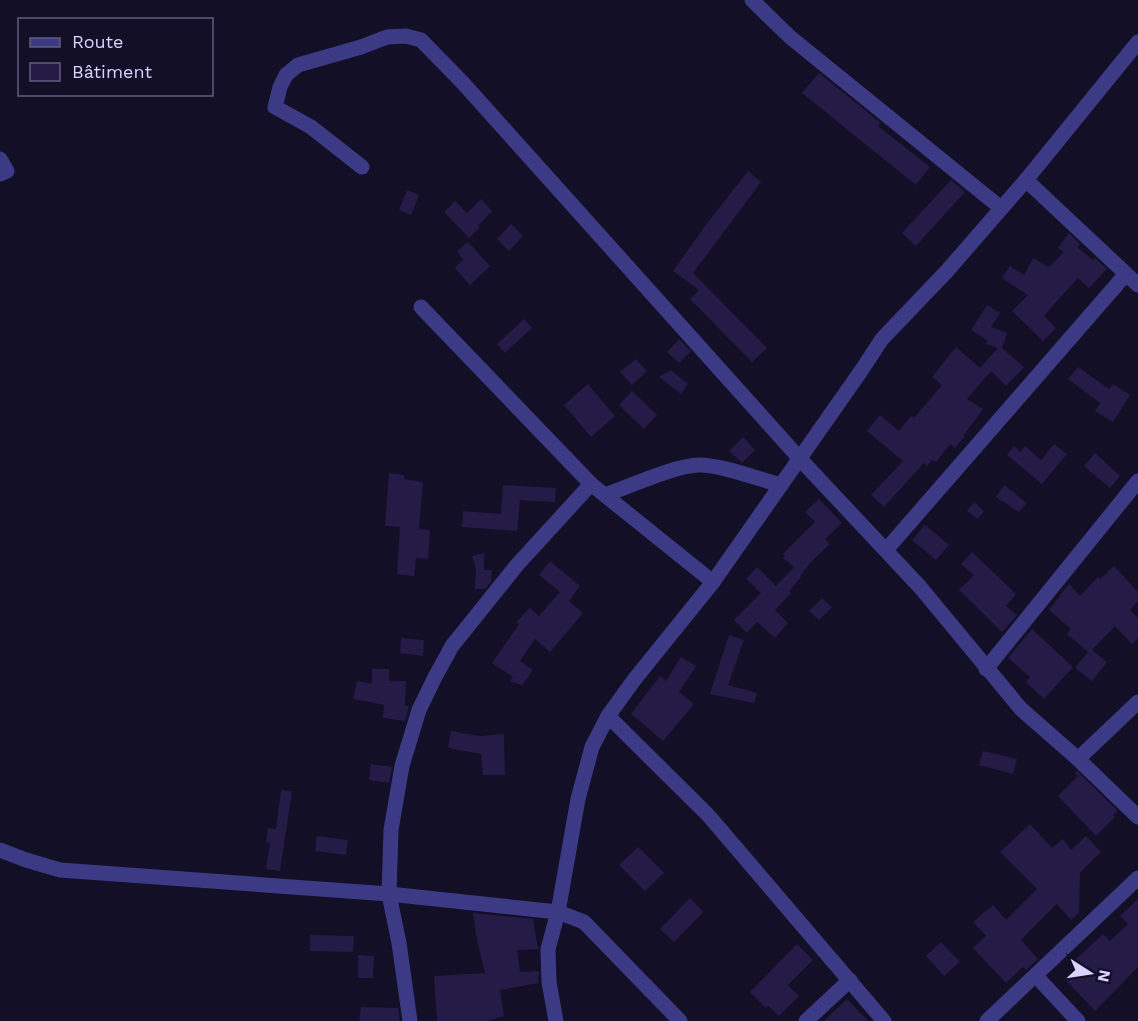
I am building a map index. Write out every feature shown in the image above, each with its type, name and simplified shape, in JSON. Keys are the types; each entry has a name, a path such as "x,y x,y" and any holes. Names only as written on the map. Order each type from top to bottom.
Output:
{"street":[{"path":"752,0 808,52 1001,208"},
{"path":"362,166 311,127 275,107 280,87 286,75 298,65 387,37 406,36 421,40 463,83 800,459 920,587 1021,709 1078,759 1138,817"},
{"path":"556,1021 549,982 548,957 578,799 592,747 608,716 633,680 713,582 882,339 947,271 1026,180 1138,42"},
{"path":"0,159 6,171 0,174"},
{"path":"1026,180 1138,285"},
{"path":"886,550 1126,274"},
{"path":"421,307 591,484 713,582"},
{"path":"604,495 685,467 699,465 781,485"},
{"path":"986,669 1138,481"},
{"path":"410,1021 399,943 389,894 391,830 402,766 419,710 452,646 517,565 591,484"},
{"path":"1078,759 1138,702"},
{"path":"608,716 708,814 885,1021"},
{"path":"0,850 60,870 389,894 558,912 584,922 680,1021"},
{"path":"987,1021 1138,878"},
{"path":"1036,976 1078,1021"},
{"path":"806,1021 850,980"}],"building":[{"path":"819,73 881,123 878,126 930,167 916,185 802,93"},
{"path":"748,171 761,182 693,273 767,348 752,362 690,299 699,290 673,271"},
{"path":"951,180 965,192 916,246 902,233"},
{"path":"407,190 419,195 411,215 399,210"},
{"path":"481,199 492,211 469,238 444,212 455,201 467,213"},
{"path":"511,224 523,236 509,251 497,239"},
{"path":"1069,233 1080,244 1077,247 1107,269 1089,288 1078,278 1058,300 1044,316 1056,328 1043,341 1012,311 1028,295 1002,278 1010,266 1024,275 1033,258 1049,267 1064,252 1058,248"},
{"path":"468,242 490,266 470,285 455,268 463,259 457,251"},
{"path":"987,305 1000,313 991,327 1007,333 1002,348 1024,367 1006,386 991,371 967,399 983,409 965,436 955,448 950,444 936,462 932,460 927,466 924,463 884,507 871,495 903,461 867,431 880,415 899,431 911,416 914,418 942,385 932,377 956,347 980,368 998,348 986,344 988,341 971,330"},
{"path":"524,319 532,328 505,353 497,344"},
{"path":"679,339 691,351 679,363 667,352"},
{"path":"636,359 647,371 632,385 620,372"},
{"path":"1078,367 1109,389 1113,384 1130,395 1113,422 1095,411 1100,403 1068,379"},
{"path":"671,370 688,384 681,394 659,377"},
{"path":"588,384 615,416 591,437 564,405"},
{"path":"632,391 657,415 644,429 619,405"},
{"path":"743,437 755,450 742,463 729,451"},
{"path":"1054,444 1067,454 1042,484 1007,455 1014,446 1020,452 1025,446 1041,460"},
{"path":"1095,453 1120,476 1110,488 1084,466"},
{"path":"389,473 404,475 404,479 423,482 419,529 430,530 428,559 416,558 414,576 397,574 400,527 385,526"},
{"path":"503,485 556,488 555,502 520,500 517,531 462,527 463,511 501,514"},
{"path":"1004,485 1027,503 1019,512 996,497"},
{"path":"819,499 842,523 825,539 830,544 812,561 789,591 791,593 775,610 788,623 775,638 757,622 747,633 734,620 761,593 746,579 757,567 776,586 794,567 783,558 785,557 783,554 815,522 805,512"},
{"path":"974,502 984,511 978,519 967,511"},
{"path":"925,525 949,545 936,560 912,540"},
{"path":"972,552 1016,594 1006,606 1017,615 1002,632 959,590 974,575 961,564"},
{"path":"484,553 484,570 492,570 491,582 485,589 475,589 476,569 472,556"},
{"path":"550,561 580,586 569,601 583,613 550,652 535,639 520,661 533,670 522,685 510,681 513,677 492,663 519,624 516,622 530,608 539,616 560,592 539,575"},
{"path":"1114,566 1138,592 1138,601 1130,610 1138,618 1138,638 1132,644 1115,626 1092,650 1107,662 1092,681 1075,668 1088,652 1067,634 1071,629 1049,610 1069,584 1080,596 1098,577 1100,579"},
{"path":"822,598 832,607 819,620 809,611"},
{"path":"1032,629 1073,667 1044,699 1026,682 1030,677 1008,658"},
{"path":"729,635 744,640 728,685 757,693 754,703 710,694"},
{"path":"401,638 424,640 423,656 400,653"},
{"path":"681,657 696,666 679,692 694,704 663,741 631,714 660,676 666,681"},
{"path":"372,669 389,669 389,681 406,681 405,706 409,706 405,721 383,718 384,705 353,699 357,681 372,684"},
{"path":"451,731 480,736 504,734 505,775 483,775 481,754 448,748"},
{"path":"983,751 1017,759 1013,774 979,765"},
{"path":"371,764 392,767 389,783 369,780"},
{"path":"1077,771 1118,811 1096,836 1058,796 1078,776 1075,773"},
{"path":"281,790 292,791 280,871 266,869 270,843 266,843 268,828 276,829"},
{"path":"1030,824 1052,848 1063,839 1071,850 1086,836 1101,852 1080,873 1079,913 1071,920 1057,904 1021,940 1038,959 1026,970 1023,967 1006,983 973,948 986,936 973,922 993,905 1006,920 1037,889 1000,852"},
{"path":"317,836 348,840 346,855 315,851"},
{"path":"638,847 664,873 645,891 619,865"},
{"path":"690,898 703,912 674,942 660,929"},
{"path":"1138,899 1138,967 1095,1011 1065,979 1079,966 1074,961 1103,934 1110,941 1128,924 1120,916"},
{"path":"473,913 533,919 538,949 517,950 520,972 539,971 538,983 500,990 504,1016 487,1021 437,1021 434,976 485,973"},
{"path":"310,935 354,936 353,952 310,951"},
{"path":"941,942 960,962 944,976 926,956"},
{"path":"797,944 813,960 788,985 799,996 779,1016 768,1006 766,1008 750,992"},
{"path":"358,955 374,956 373,978 358,978"},
{"path":"847,999 868,1021 824,1021"},
{"path":"361,1007 398,1008 400,1021 359,1021"}]}
